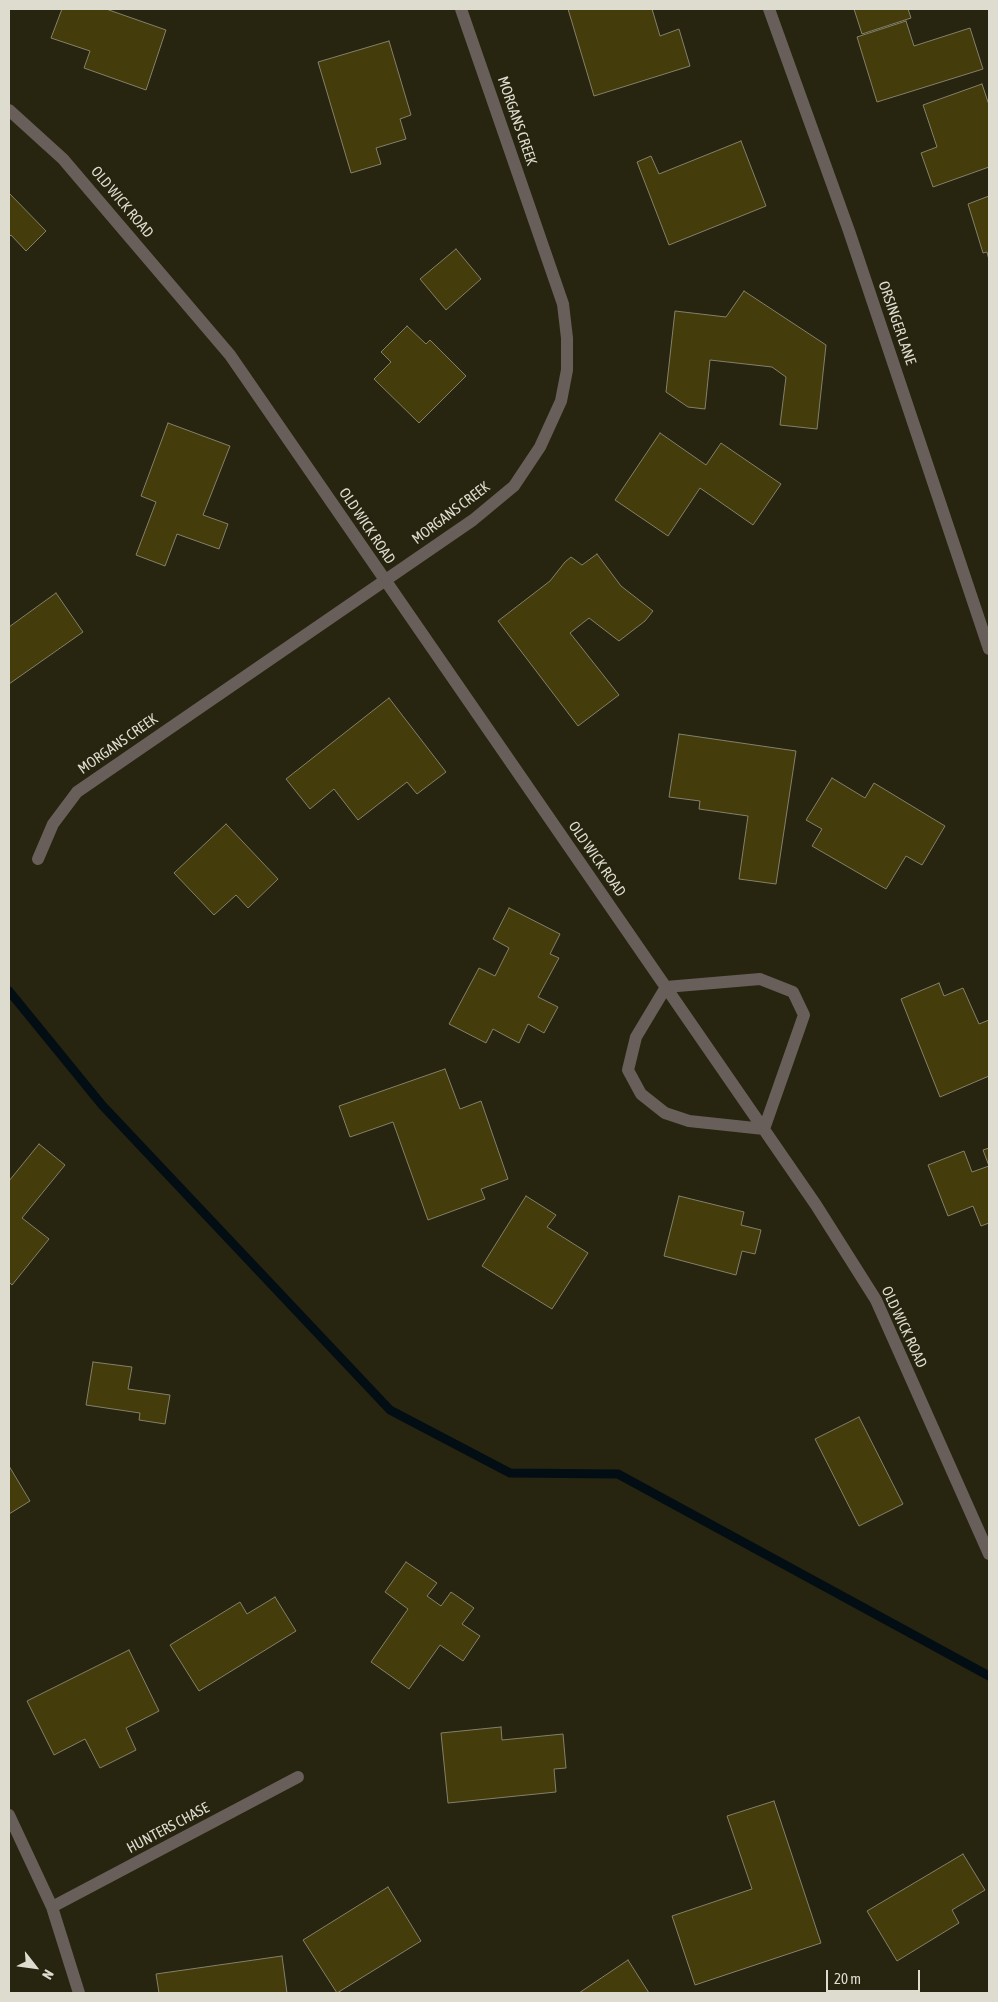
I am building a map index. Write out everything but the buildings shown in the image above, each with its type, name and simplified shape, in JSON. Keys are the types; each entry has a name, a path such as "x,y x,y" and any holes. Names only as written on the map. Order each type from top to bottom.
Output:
{"street":[{"name":"MORGANS CREEK","path":"38,859 53,824 77,792 473,520 514,486 540,447 561,401 567,370 567,338 563,304 461,9"},
{"name":"ORSINGER LANE","path":"769,9 849,231 989,649"},
{"name":"OLD WICK ROAD","path":"9,110 63,159 230,355 816,1205 876,1300 989,1554"},
{"path":"760,979 793,992 804,1015 764,1129 689,1121 665,1113 641,1094 628,1070 636,1038 666,987 760,979"},
{"name":"HUNTERS CHASE","path":"52,1908 298,1777"},
{"path":"9,1815 52,1908 79,1993"}],"waterway":[{"path":"9,991 102,1105 390,1410 510,1473 618,1474 989,1676"}]}
